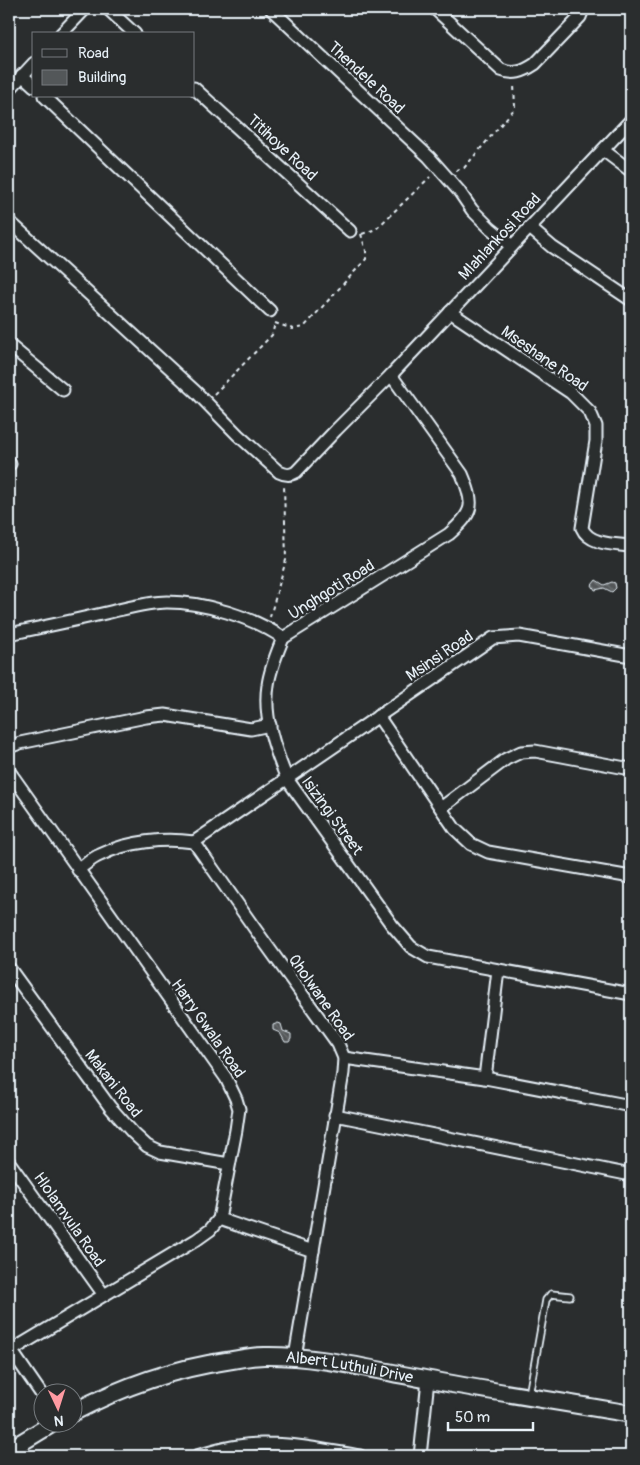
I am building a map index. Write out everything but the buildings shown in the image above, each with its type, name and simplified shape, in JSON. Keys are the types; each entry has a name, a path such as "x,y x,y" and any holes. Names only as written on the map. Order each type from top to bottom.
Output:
{"street":[{"path":"63,32 85,9"},
{"path":"108,9 133,32"},
{"name":"Thendele Road","path":"271,9 440,169 472,210 512,246"},
{"path":"435,9 500,70 509,73 518,73 535,64 580,17 584,9"},
{"path":"9,90 32,65"},
{"path":"22,75 32,84"},
{"name":"Titihoye Road","path":"195,89 356,232"},
{"path":"46,98 270,311"},
{"name":"Mlahlankosi Road","path":"284,475 291,475 296,472 391,375 631,120"},
{"path":"602,150 631,171"},
{"path":"9,221 207,402 250,447 284,475"},
{"path":"530,228 552,247 631,300"},
{"name":"Mseshane Road","path":"450,312 571,393 590,412 596,426 596,441 582,528 584,534 591,540 631,546"},
{"path":"9,345 63,390"},
{"name":"Unghgoti Road","path":"9,634 133,607 165,602 184,603 239,616 267,627 283,638 449,534 465,519 470,505 468,490 462,474 391,375"},
{"name":"Msinsi Road","path":"194,842 493,638 518,636 631,656"},
{"name":"Isizingi Street","path":"283,638 268,685 267,703 276,752 287,779 392,925 411,947 428,957 631,994"},
{"path":"9,747 20,743 146,717 165,715 251,728 270,725"},
{"path":"378,716 455,829 471,844 488,852 631,877"},
{"path":"441,808 506,759 521,752 535,751 631,769"},
{"name":"Harry Gwala Road","path":"9,771 233,1090 238,1103 238,1114 219,1219"},
{"path":"78,870 99,855 122,846 154,841 179,840 194,842"},
{"name":"Qholwane Road","path":"194,842 338,1044 344,1058 484,1078 631,1106"},
{"name":"Makani Road","path":"9,968 110,1107 146,1146 160,1152 229,1164"},
{"path":"484,1078 498,970"},
{"path":"295,1357 344,1058"},
{"path":"335,1116 631,1175"},
{"name":"Hlolamvula Road","path":"9,1162 104,1295"},
{"path":"33,1382 10,1350 196,1240 210,1230 219,1219 312,1251"},
{"name":"Albert Luthuli Drive","path":"82,1408 123,1388 168,1373 208,1364 261,1356 295,1357 631,1414"},
{"path":"420,1456 428,1380"},
{"path":"9,1450 39,1432"},
{"path":"198,1456 238,1446 265,1444 312,1448 360,1456"}],"lane":[{"path":"528,1397 546,1300 551,1294 570,1296"}],"path":[{"path":"275,323 293,329 304,327 366,259 366,251 356,232 376,229 440,169 451,172 464,168 515,108 514,84 518,73"},
{"path":"207,402 272,335 275,323 270,311"},
{"path":"267,627 286,560 284,475"}]}
